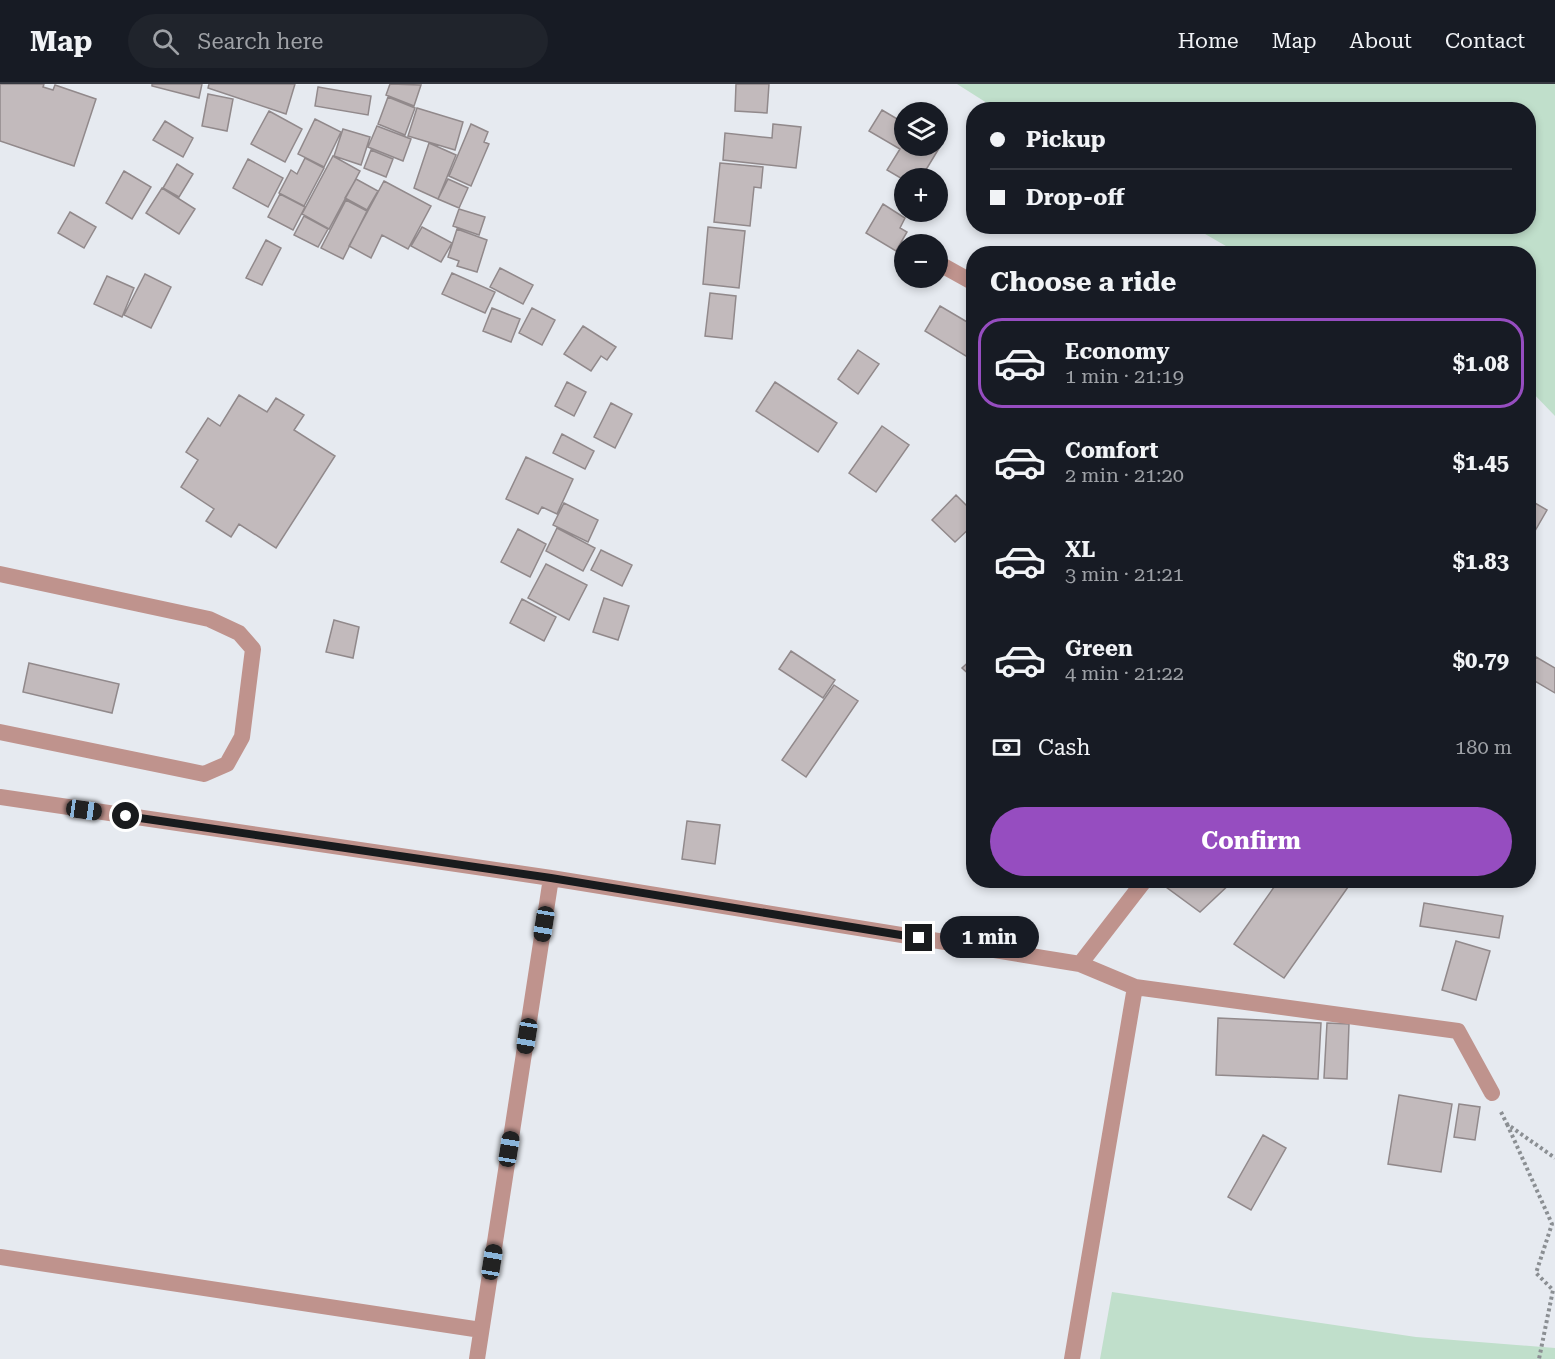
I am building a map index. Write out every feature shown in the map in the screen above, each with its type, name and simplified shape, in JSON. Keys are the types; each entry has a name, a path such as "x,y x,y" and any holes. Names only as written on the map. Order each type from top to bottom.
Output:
{"street":[{"path":"948,269 966,279"},
{"path":"0,574 209,619 239,633 253,649 242,737 227,764 204,774 0,732"},
{"path":"0,797 551,878 1080,964 1135,987 1458,1030 1492,1093"},
{"path":"477,1359 551,878"},
{"path":"1080,964 1139,888"},
{"path":"1072,1359 1135,987"},
{"path":"0,1257 481,1330"}],"path":[{"path":"1492,1093 1552,1224 1536,1273 1553,1290 1539,1359"},
{"path":"1507,1124 1555,1158"}],"green space":[{"path":"957,84 1555,84 1555,416 1536,396 1536,246 1226,246 1205,234 1536,234 1536,102 985,102"},
{"path":"1112,1292 1416,1337 1555,1348 1555,1359 1100,1359"}],"building":[{"path":"0,84 44,84 43,87 53,90 55,85 96,99 74,166 0,141"},
{"path":"152,84 202,84 199,98 152,86"},
{"path":"209,84 295,84 286,114 208,88"},
{"path":"390,84 421,85 414,106 386,95"},
{"path":"736,84 769,84 767,113 735,111"},
{"path":"318,87 371,96 368,115 315,106"},
{"path":"208,94 233,99 227,131 202,126"},
{"path":"388,97 415,108 405,135 378,124"},
{"path":"417,108 463,122 455,150 408,136"},
{"path":"882,110 894,117 894,146 869,131"},
{"path":"269,111 302,129 285,162 251,144"},
{"path":"315,119 341,132 324,167 298,154"},
{"path":"165,121 193,138 183,157 153,140"},
{"path":"471,124 488,132 484,142 489,144 471,186 449,176"},
{"path":"773,124 801,127 796,168 723,160 725,133 772,138"},
{"path":"377,126 411,139 403,161 368,147"},
{"path":"343,129 370,137 361,165 334,156"},
{"path":"429,143 456,155 438,199 414,188"},
{"path":"371,150 393,159 386,177 364,168"},
{"path":"333,156 360,171 329,229 302,214"},
{"path":"896,156 934,156 927,168 894,168 894,174 887,170"},
{"path":"305,158 324,168 304,206 279,193 291,170 297,174"},
{"path":"248,159 283,178 268,207 233,188"},
{"path":"720,163 763,167 761,188 754,187 750,226 714,222"},
{"path":"177,164 193,174 179,197 163,188"},
{"path":"124,171 151,187 132,219 106,203"},
{"path":"356,179 378,191 367,210 345,198"},
{"path":"448,179 468,188 459,208 438,199"},
{"path":"384,181 431,206 408,249 382,235 371,258 349,246"},
{"path":"162,188 195,209 179,234 146,213"},
{"path":"280,194 305,207 293,230 268,217"},
{"path":"346,200 367,211 343,259 321,248"},
{"path":"883,204 894,211 894,222 903,222 900,228 907,232 906,234 894,234 894,250 866,233"},
{"path":"459,209 485,217 479,235 453,226"},
{"path":"70,212 96,227 84,248 58,233"},
{"path":"304,216 328,229 318,247 294,235"},
{"path":"422,227 452,243 441,262 411,246"},
{"path":"708,227 745,231 739,288 703,284"},
{"path":"457,229 487,240 477,272 457,266 459,261 448,257"},
{"path":"266,240 281,248 262,285 246,278"},
{"path":"500,268 533,285 523,304 490,287"},
{"path":"452,273 495,292 485,313 442,294"},
{"path":"145,274 171,287 151,328 124,315"},
{"path":"107,276 134,288 122,317 94,304"},
{"path":"710,293 736,296 732,339 705,336"},
{"path":"940,306 966,321 966,356 925,331"},
{"path":"492,308 520,319 511,342 483,331"},
{"path":"532,308 555,320 542,345 519,333"},
{"path":"583,326 616,347 607,360 601,356 591,371 564,354"},
{"path":"858,350 879,364 858,394 838,379"},
{"path":"567,382 586,392 574,416 555,406"},
{"path":"775,382 837,423 818,452 756,411"},
{"path":"239,395 267,412 276,398 304,415 294,430 335,456 276,548 239,524 231,537 206,521 214,509 181,487 198,460 186,452 208,418 220,426"},
{"path":"611,403 632,414 615,448 594,437"},
{"path":"882,426 909,445 876,492 849,473"},
{"path":"562,434 594,451 585,469 553,453"},
{"path":"526,457 573,479 557,514 542,507 538,514 506,499"},
{"path":"956,495 966,505 966,532 955,542 932,520"},
{"path":"564,503 598,520 588,542 553,525"},
{"path":"1536,504 1547,510 1536,529"},
{"path":"557,528 595,548 583,571 546,551"},
{"path":"518,529 546,544 530,577 501,562"},
{"path":"601,550 632,565 622,586 591,570"},
{"path":"546,564 587,585 569,620 528,598"},
{"path":"604,598 629,606 618,640 593,632"},
{"path":"522,599 556,617 544,641 510,623"},
{"path":"334,620 359,627 353,658 326,652"},
{"path":"791,651 835,680 823,698 779,669"},
{"path":"1536,657 1555,668 1555,693 1536,682"},
{"path":"29,663 119,684 112,713 23,692"},
{"path":"834,685 858,701 806,777 782,760"},
{"path":"687,821 720,825 715,864 682,859"},
{"path":"1167,888 1226,888 1200,912"},
{"path":"1273,888 1347,888 1284,978 1234,944"},
{"path":"1424,903 1503,916 1499,938 1420,926"},
{"path":"1456,941 1490,951 1476,1000 1442,990"},
{"path":"1218,1018 1321,1023 1318,1079 1216,1075"},
{"path":"1327,1023 1349,1024 1347,1079 1324,1078"},
{"path":"1399,1095 1452,1104 1441,1172 1388,1164"},
{"path":"1459,1104 1480,1107 1475,1140 1454,1137"},
{"path":"1263,1135 1286,1148 1251,1210 1228,1197"}],"route":[{"path":"126,816 551,878 919,938"}]}
